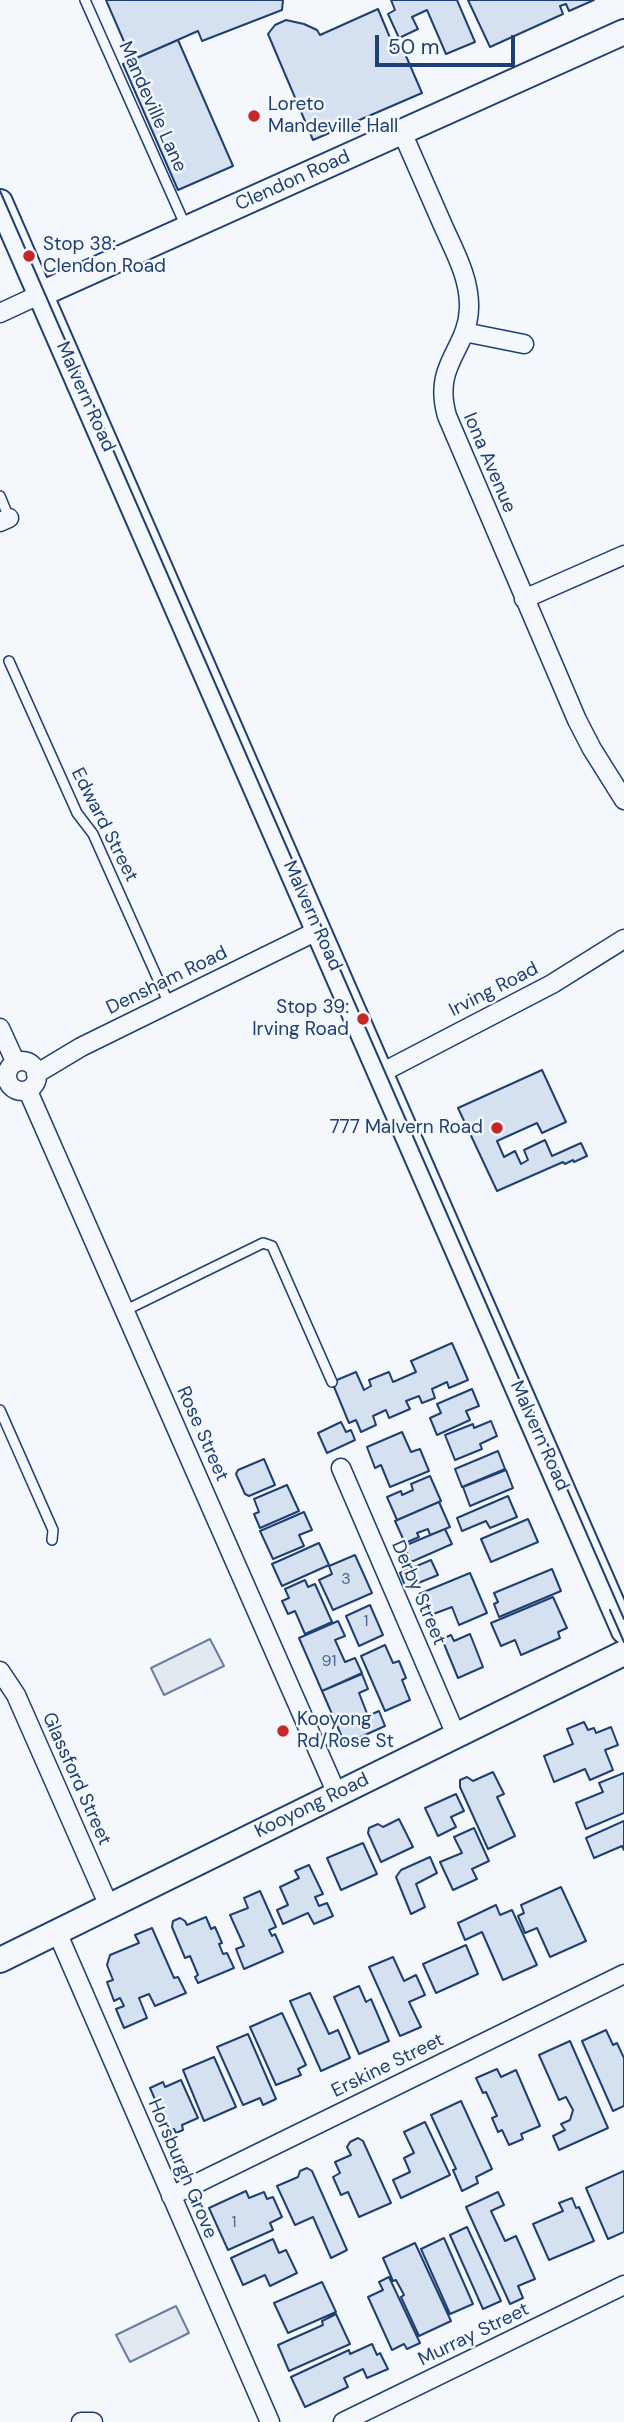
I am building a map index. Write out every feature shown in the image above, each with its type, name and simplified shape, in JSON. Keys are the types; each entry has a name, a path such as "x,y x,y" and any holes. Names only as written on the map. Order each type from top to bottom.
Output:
{"main road":[{"name":"Clendon Road","path":"41,294 624,33"},
{"name":"Malvern Road","path":"0,202 624,1631"},
{"name":"Kooyong Road","path":"0,1960 624,1653"}],"street":[{"name":"Iona Avenue","path":"402,132 465,276 469,307 464,332 446,371 443,404 577,720 624,800"},
{"name":"Clendon Road","path":"0,313 41,294"},
{"path":"464,332 524,344"},
{"path":"524,599 624,555"},
{"name":"Densham Road","path":"36,1074 81,1047 319,930"},
{"name":"Irving Road","path":"380,1073 518,1003 624,939"},
{"path":"0,1028 15,1061"},
{"path":"15,1061 27,1062 36,1074 36,1082 28,1091 17,1091 5,1084 7,1070 15,1061"},
{"name":"Rose Street","path":"28,1091 337,1794"},
{"name":"Derby Street","path":"341,1468 456,1735"},
{"name":"Glassford Street","path":"0,1671 16,1695 109,1906"},
{"name":"Horsburgh Grove","path":"57,1931 270,2422"},
{"name":"Erskine Street","path":"171,2196 624,1975"},
{"name":"Murray Street","path":"343,2422 624,2285"},
{"path":"82,2422 93,2422"}],"lane":[{"name":"Mandeville Lane","path":"85,0 187,229"},
{"path":"0,496 5,520"},
{"name":"Edward Street","path":"9,661 77,813 93,834 169,1004"},
{"path":"124,1311 263,1243 272,1246 332,1382"},
{"path":"0,1410 53,1530 52,1540"}],"shaded area":[{"path":"210,1639 224,1666 164,1695 151,1668"},
{"path":"176,2306 189,2333 130,2362 116,2335"}],"building":[{"path":"106,0 283,0 282,10 202,41 198,31 132,60"},
{"path":"391,0 457,0 475,42 446,54 427,10 412,17 418,29 399,38 388,14 395,10"},
{"path":"468,0 594,0 569,11 566,4 560,6 563,14 490,47"},
{"path":"378,9 396,52 403,49 422,93 313,140 268,34 275,25 286,20 304,24 317,30 320,35"},
{"path":"178,40 233,166 178,190 123,64"},
{"name":"777 Malvern Road","path":"542,1070 566,1122 542,1133 537,1123 497,1141 504,1157 515,1151 521,1164 528,1160 524,1150 545,1140 552,1156 581,1143 587,1156 574,1162 563,1162 497,1191 458,1108"},
{"path":"452,1343 468,1380 449,1388 447,1382 432,1389 435,1398 422,1403 419,1396 406,1401 410,1409 389,1418 386,1410 373,1416 376,1425 361,1432 356,1420 349,1423 332,1382 356,1372 364,1390 371,1386 369,1380 389,1372 393,1382 416,1372 411,1361"},
{"path":"472,1389 479,1406 466,1411 470,1420 437,1435 430,1418 441,1413 437,1404"},
{"path":"491,1421 497,1436 480,1444 482,1449 455,1460 445,1435 473,1424 474,1428"},
{"path":"341,1422 346,1432 351,1430 355,1440 327,1453 318,1433"},
{"path":"402,1432 411,1452 420,1449 429,1471 390,1487 381,1465 375,1468 367,1447"},
{"path":"498,1451 505,1469 462,1487 455,1469"},
{"path":"264,1459 275,1485 249,1496 245,1494 236,1474 238,1470"},
{"path":"506,1470 513,1488 470,1506 463,1487"},
{"path":"430,1476 441,1501 397,1520 387,1497 401,1491 402,1495 413,1490 411,1484"},
{"path":"287,1485 299,1511 260,1528 254,1514 259,1512 254,1499"},
{"path":"508,1496 517,1517 490,1528 486,1521 462,1531 457,1518"},
{"path":"439,1502 450,1527 430,1535 428,1529 417,1533 419,1537 405,1543 395,1521"},
{"path":"304,1512 312,1530 299,1535 304,1546 273,1559 260,1531"},
{"path":"528,1519 538,1542 491,1562 481,1539"},
{"path":"445,1529 452,1544 411,1562 404,1546"},
{"path":"319,1543 329,1565 282,1586 272,1564"},
{"path":"355,1555 372,1593 333,1610 319,1580 332,1574 329,1566"},
{"path":"431,1560 438,1575 406,1588 400,1573"},
{"path":"552,1569 561,1591 499,1617 494,1604 498,1602 494,1593"},
{"path":"470,1573 487,1613 459,1625 452,1607 428,1616 419,1594"},
{"path":"305,1580 308,1587 315,1584 332,1622 305,1634 295,1611 288,1614 282,1601 289,1598 285,1589"},
{"path":"553,1597 567,1628 558,1632 560,1638 521,1655 515,1640 501,1646 491,1623"},
{"path":"370,1605 383,1635 359,1646 346,1616"},
{"path":"338,1621 345,1636 335,1640 345,1662 355,1658 362,1673 322,1691 299,1638"},
{"path":"470,1634 483,1667 458,1678 442,1639 451,1635 454,1641"},
{"path":"385,1645 393,1663 399,1661 406,1678 402,1680 410,1700 385,1711 361,1656"},
{"path":"362,1674 368,1689 359,1693 368,1716 379,1711 385,1726 345,1744 322,1691"},
{"path":"584,1722 588,1730 594,1728 596,1733 611,1727 618,1745 605,1750 613,1770 590,1780 585,1769 554,1782 544,1756 573,1744 567,1729"},
{"path":"493,1772 504,1794 497,1797 515,1836 488,1849 460,1787 460,1780 467,1777 473,1781"},
{"path":"624,1773 624,1813 586,1829 576,1803 603,1792 599,1783"},
{"path":"456,1794 464,1811 451,1817 456,1827 438,1836 425,1808"},
{"path":"399,1819 413,1847 381,1862 368,1833 369,1828 378,1824 383,1827"},
{"path":"624,1821 624,1850 622,1846 594,1858 586,1838"},
{"path":"474,1828 489,1861 472,1869 477,1879 453,1890 440,1862 462,1853 454,1837"},
{"path":"363,1843 377,1874 341,1890 327,1858"},
{"path":"430,1857 437,1873 416,1884 425,1907 411,1914 396,1877 401,1870"},
{"path":"309,1865 323,1894 315,1897 319,1906 327,1903 333,1916 314,1924 308,1913 283,1924 277,1910 288,1905 280,1887 299,1878 295,1871"},
{"path":"561,1887 586,1941 550,1957 537,1928 525,1933 518,1916 524,1913 521,1905"},
{"path":"260,1891 276,1927 269,1930 272,1936 275,1934 283,1952 244,1969 236,1949 244,1946 230,1915 248,1908 244,1898"},
{"path":"496,1905 500,1915 512,1910 537,1965 503,1980 482,1932 465,1940 458,1923"},
{"path":"206,1917 211,1929 215,1927 222,1943 219,1944 223,1954 227,1953 234,1968 198,1983 195,1977 198,1975 190,1956 185,1958 172,1927 173,1921 180,1918 187,1925"},
{"path":"152,1928 174,1978 178,1977 186,1993 155,2006 149,1994 139,1998 147,2018 124,2028 116,2009 124,2006 120,1998 114,2001 107,1982 113,1980 107,1965 110,1955 139,1943 135,1935"},
{"path":"466,1945 478,1974 436,1993 423,1964"},
{"path":"393,1957 404,1981 416,1975 425,1995 409,2002 421,2027 400,2036 369,1967"},
{"path":"359,1986 366,2002 371,1999 389,2041 359,2054 334,1997"},
{"path":"310,1993 329,2034 338,2030 350,2058 321,2071 290,2001"},
{"path":"282,2013 306,2065 298,2069 301,2075 276,2085 250,2027"},
{"path":"606,2030 613,2045 617,2043 624,2058 624,2106 613,2111 582,2041"},
{"path":"248,2034 276,2099 263,2105 260,2098 243,2105 217,2047"},
{"path":"570,2041 608,2128 559,2150 553,2136 565,2130 561,2124 570,2120 573,2110 566,2097 559,2100 539,2055"},
{"path":"214,2057 236,2107 204,2121 183,2070"},
{"path":"497,2069 501,2077 516,2070 540,2126 521,2134 523,2139 509,2145 502,2130 498,2132 492,2118 497,2116 476,2078"},
{"path":"181,2080 198,2118 182,2125 183,2130 176,2133 174,2129 169,2131 150,2088 163,2082 165,2087"},
{"path":"461,2101 492,2169 476,2177 478,2183 462,2191 453,2170 456,2169 431,2115"},
{"path":"425,2122 450,2175 401,2198 393,2180 410,2172 404,2158 414,2153 404,2132"},
{"path":"358,2138 363,2141 391,2203 359,2217 348,2192 341,2195 333,2177 340,2173 335,2162 351,2155 347,2147"},
{"path":"307,2168 312,2171 347,2250 331,2258 313,2217 295,2225 277,2186 298,2177 300,2171"},
{"path":"624,2171 624,2232 608,2239 586,2188"},
{"path":"246,2191 249,2198 264,2192 267,2199 273,2197 282,2217 270,2223 273,2230 228,2250 209,2208"},
{"path":"498,2192 504,2205 491,2211 505,2241 516,2236 535,2279 518,2286 523,2298 510,2304 466,2207"},
{"path":"572,2198 576,2208 579,2207 594,2241 549,2260 533,2224 563,2211 559,2203"},
{"path":"467,2227 501,2301 483,2309 450,2235"},
{"path":"444,2238 473,2304 450,2314 421,2249"},
{"path":"273,2239 279,2253 286,2250 297,2273 270,2286 265,2275 243,2285 231,2258"},
{"path":"415,2243 451,2321 419,2336 401,2297 404,2295 396,2280 393,2281 383,2258"},
{"path":"389,2277 420,2343 407,2349 404,2344 392,2350 368,2297 383,2290 379,2282"},
{"path":"322,2282 336,2312 288,2333 274,2303"},
{"path":"336,2314 350,2344 289,2371 278,2345 323,2325 322,2321"},
{"path":"372,2344 388,2369 367,2378 363,2369 344,2378 348,2387 305,2407 291,2377 349,2350 350,2354"}],"tram line":[{"path":"0,191 624,1619"},
{"path":"610,1610 624,1642"}],"place":[{"name":"Loreto Mandeville Hall","path":"254,116"},
{"name":"Stop 38: Clendon Road","path":"29,256"},
{"name":"Stop 39: Irving Road","path":"363,1019"},
{"name":"777 Malvern Road","path":"497,1128"},
{"name":"Kooyong Rd/Rose St","path":"283,1731"}]}
